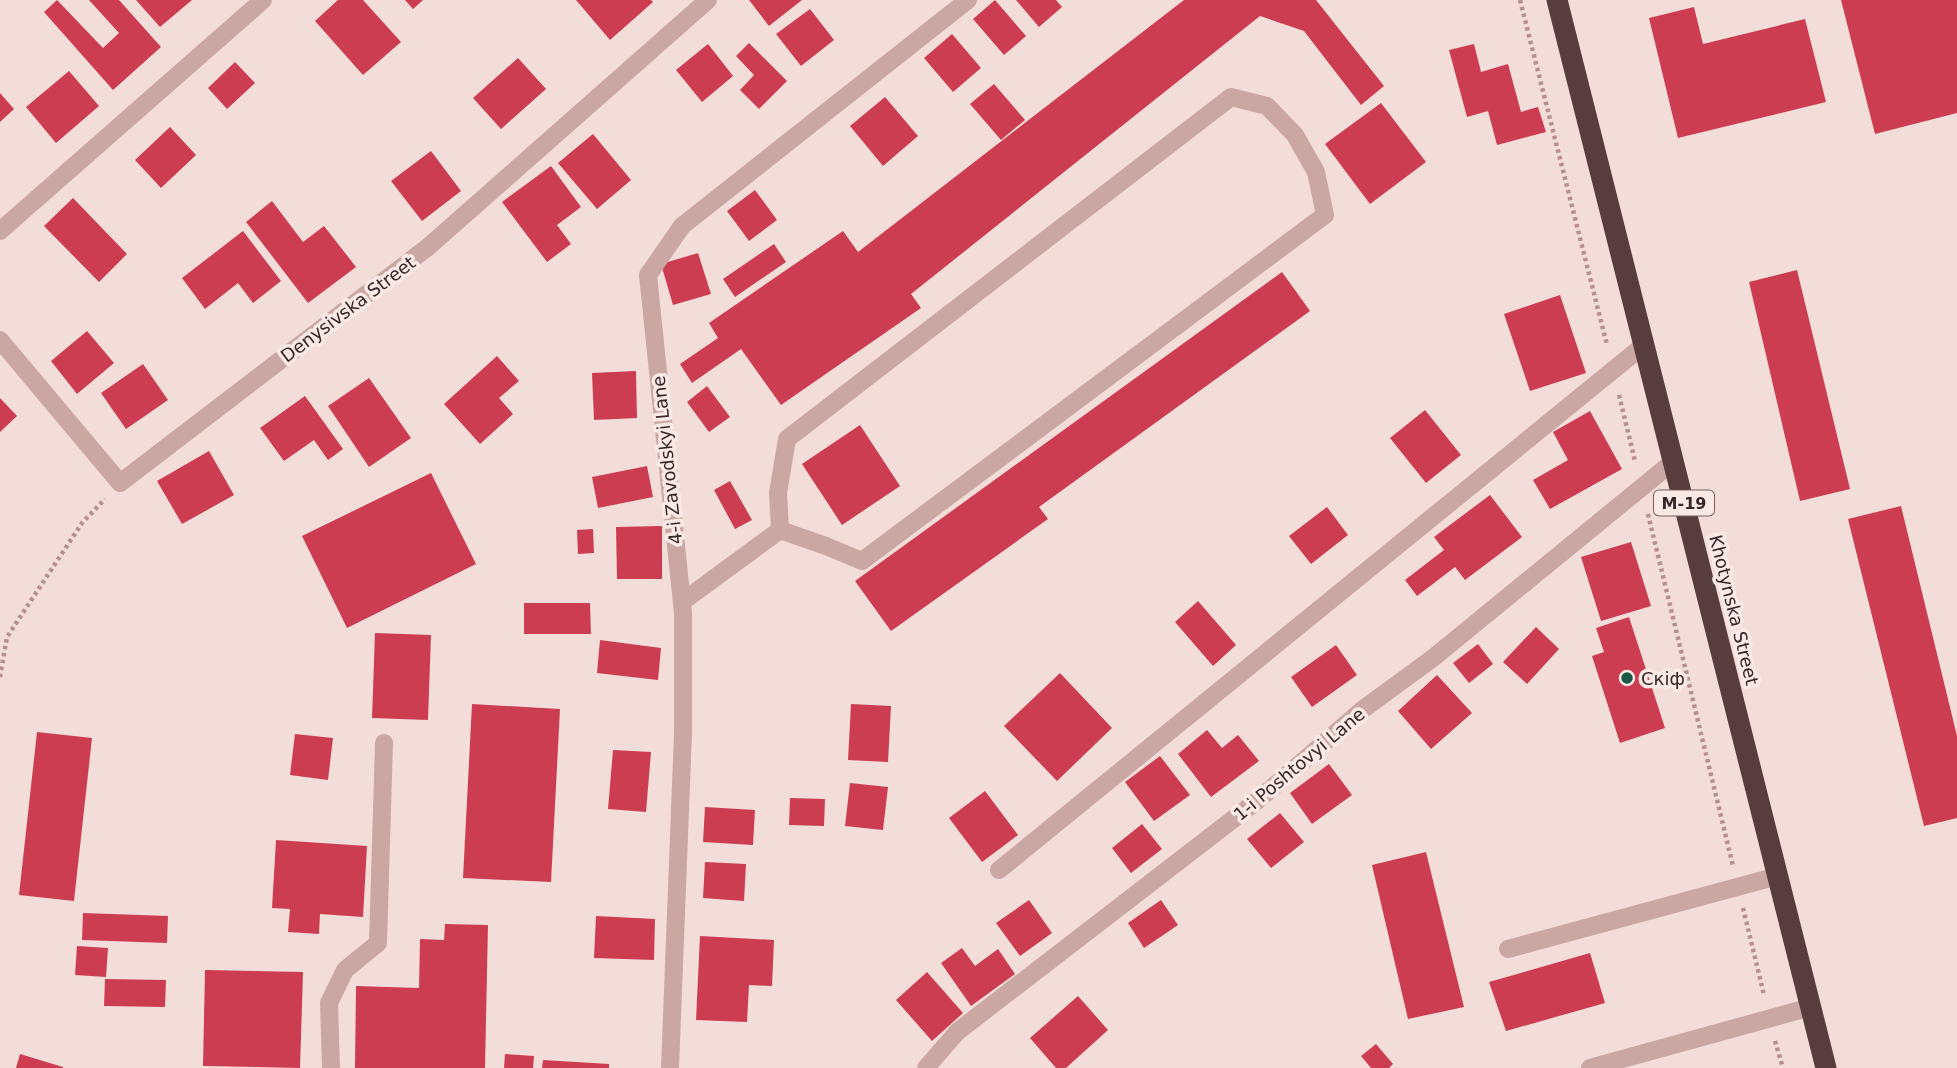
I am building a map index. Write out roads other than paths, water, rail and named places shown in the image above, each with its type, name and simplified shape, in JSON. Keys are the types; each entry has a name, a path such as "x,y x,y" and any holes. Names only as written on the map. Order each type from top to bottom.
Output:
{"highway":[{"name":"Khotynska Street","path":"1557,0 1826,1068"}],"street":[{"path":"0,231 263,0"},
{"name":"Denysivska Street","path":"0,340 120,483 428,247 708,0"},
{"name":"4-i Zavodskyi Lane","path":"670,1068 683,733 682,602 648,275 682,226 968,0"},
{"path":"1231,97 1268,106 1295,135 1316,172 1325,215 862,561 780,530 778,493 787,439 1220,105 1231,97"},
{"path":"999,870 1644,345"},
{"name":"1-i Poshtovyi Lane","path":"926,1068 957,1032 1258,800 1362,710 1433,658 1674,461"},
{"path":"682,602 780,530"},
{"path":"331,1068 329,1003 345,971 378,943 384,743"},
{"path":"1508,949 1778,876"},
{"path":"1590,1068 1811,1007"}],"place":[{"name":"Скіф","path":"1627,678"}]}
